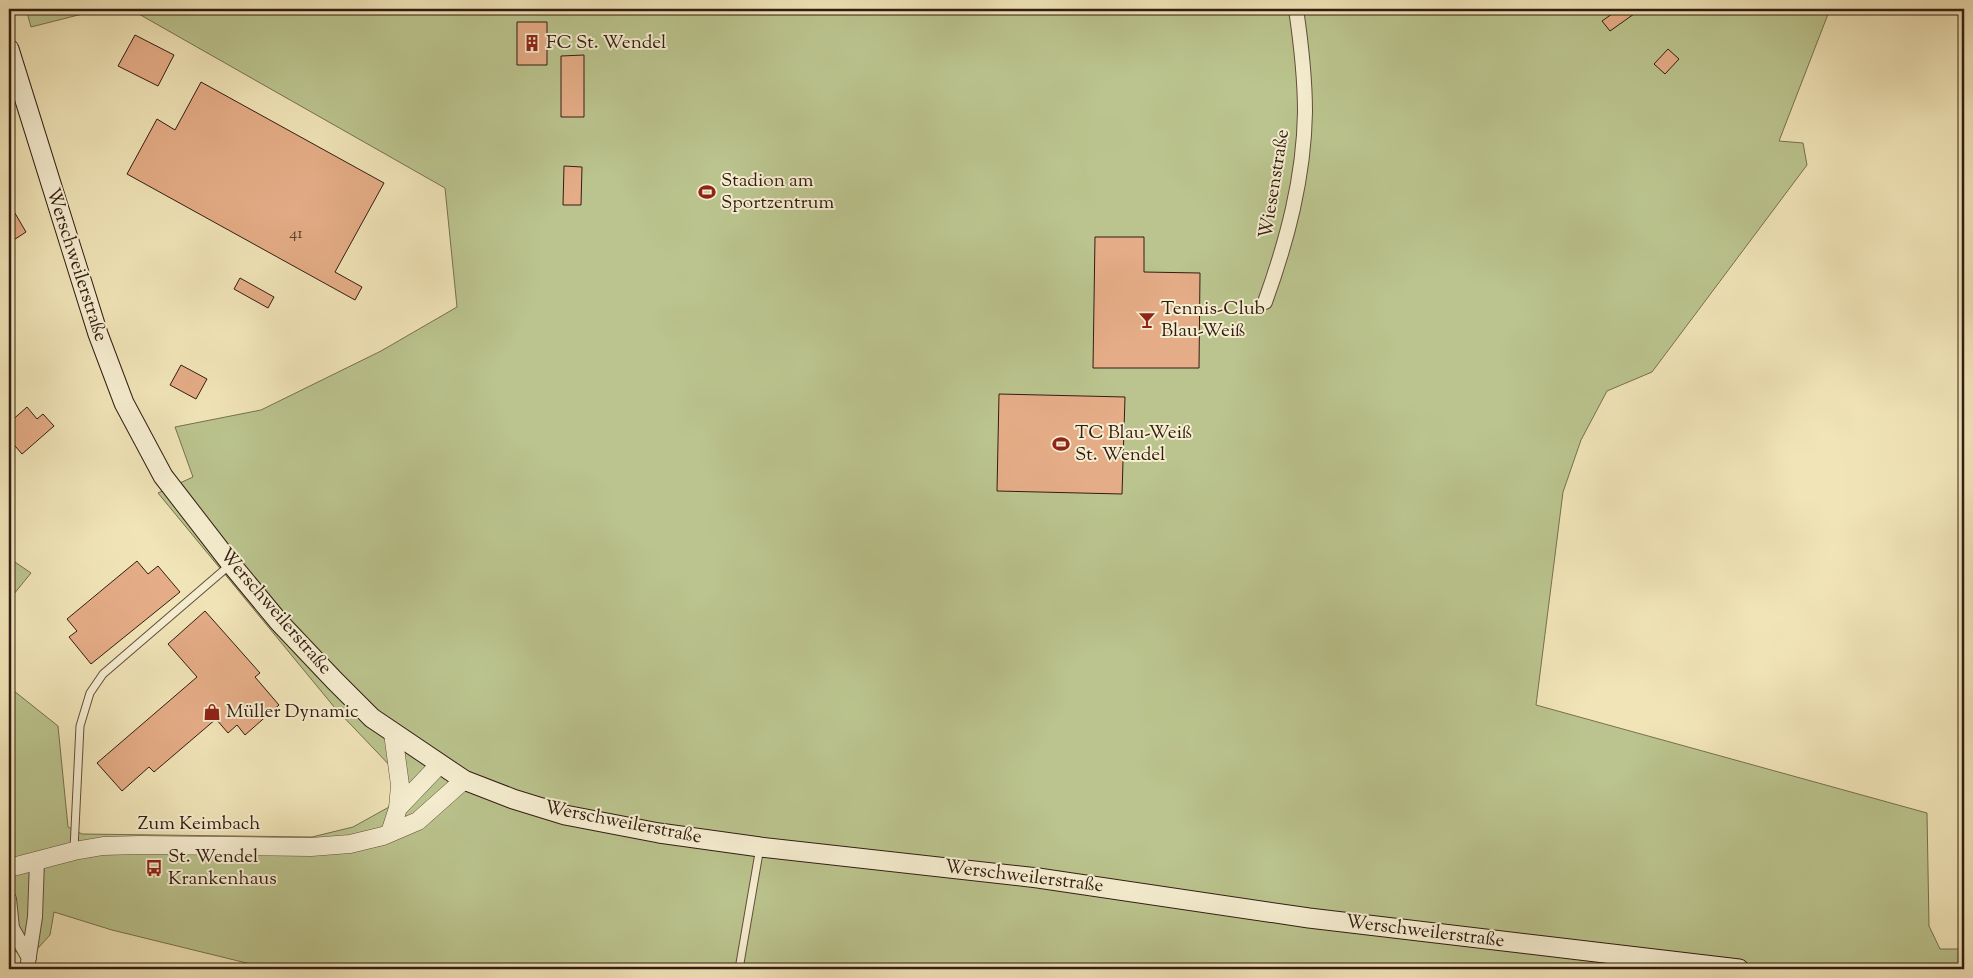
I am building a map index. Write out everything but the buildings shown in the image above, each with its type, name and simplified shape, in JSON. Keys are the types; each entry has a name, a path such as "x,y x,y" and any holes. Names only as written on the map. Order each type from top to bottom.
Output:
{"main road":[{"name":"Werschweilerstraße","path":"9,49 12,73 98,334 124,403 163,476 231,564 279,622 334,680 372,718 464,780 513,799 566,815 658,833 760,847 1038,878 1309,918 1664,965 1739,969"}],"street":[{"name":"Wiesenstraße","path":"1265,302 1283,253 1301,168 1305,112 1303,56 1296,9"},
{"path":"390,833 398,808 400,785 393,733"},
{"path":"398,808 440,764"},
{"name":"Zum Keimbach","path":"9,868 74,851 103,846 140,844 311,847 350,844 390,833 418,821 464,780"},
{"path":"28,964 35,917 38,860"},
{"path":"9,899 10,927 28,964"}],"lane":[{"path":"74,851 80,726 90,693 103,674 231,564"},
{"path":"739,969 760,847"}],"green space":[{"path":"26,9 102,9 31,27"},
{"path":"130,9 1830,9 1779,141 1803,143 1807,165 1652,372 1607,391 1581,440 1563,492 1536,705 1927,813 1929,926 1940,949 1964,949 1964,969 271,969 112,930 54,912 50,935 29,958 9,948 9,687 58,726 68,827 82,834 312,837 353,827 389,807 395,771 335,708 158,493 193,477 175,427 261,410 381,351 457,307 445,188"},
{"path":"9,558 31,573 9,600"}],"place":[{"name":"FC St. Wendel","path":"532,43"},
{"name":"Stadion am Sportzentrum","path":"707,192"},
{"name":"Tennis-Club Blau-Weiß","path":"1147,320"},
{"name":"TC Blau-Weiß St. Wendel","path":"1061,444"},
{"name":"Müller Dynamic","path":"212,712"},
{"name":"St. Wendel Krankenhaus","path":"154,868"}]}
